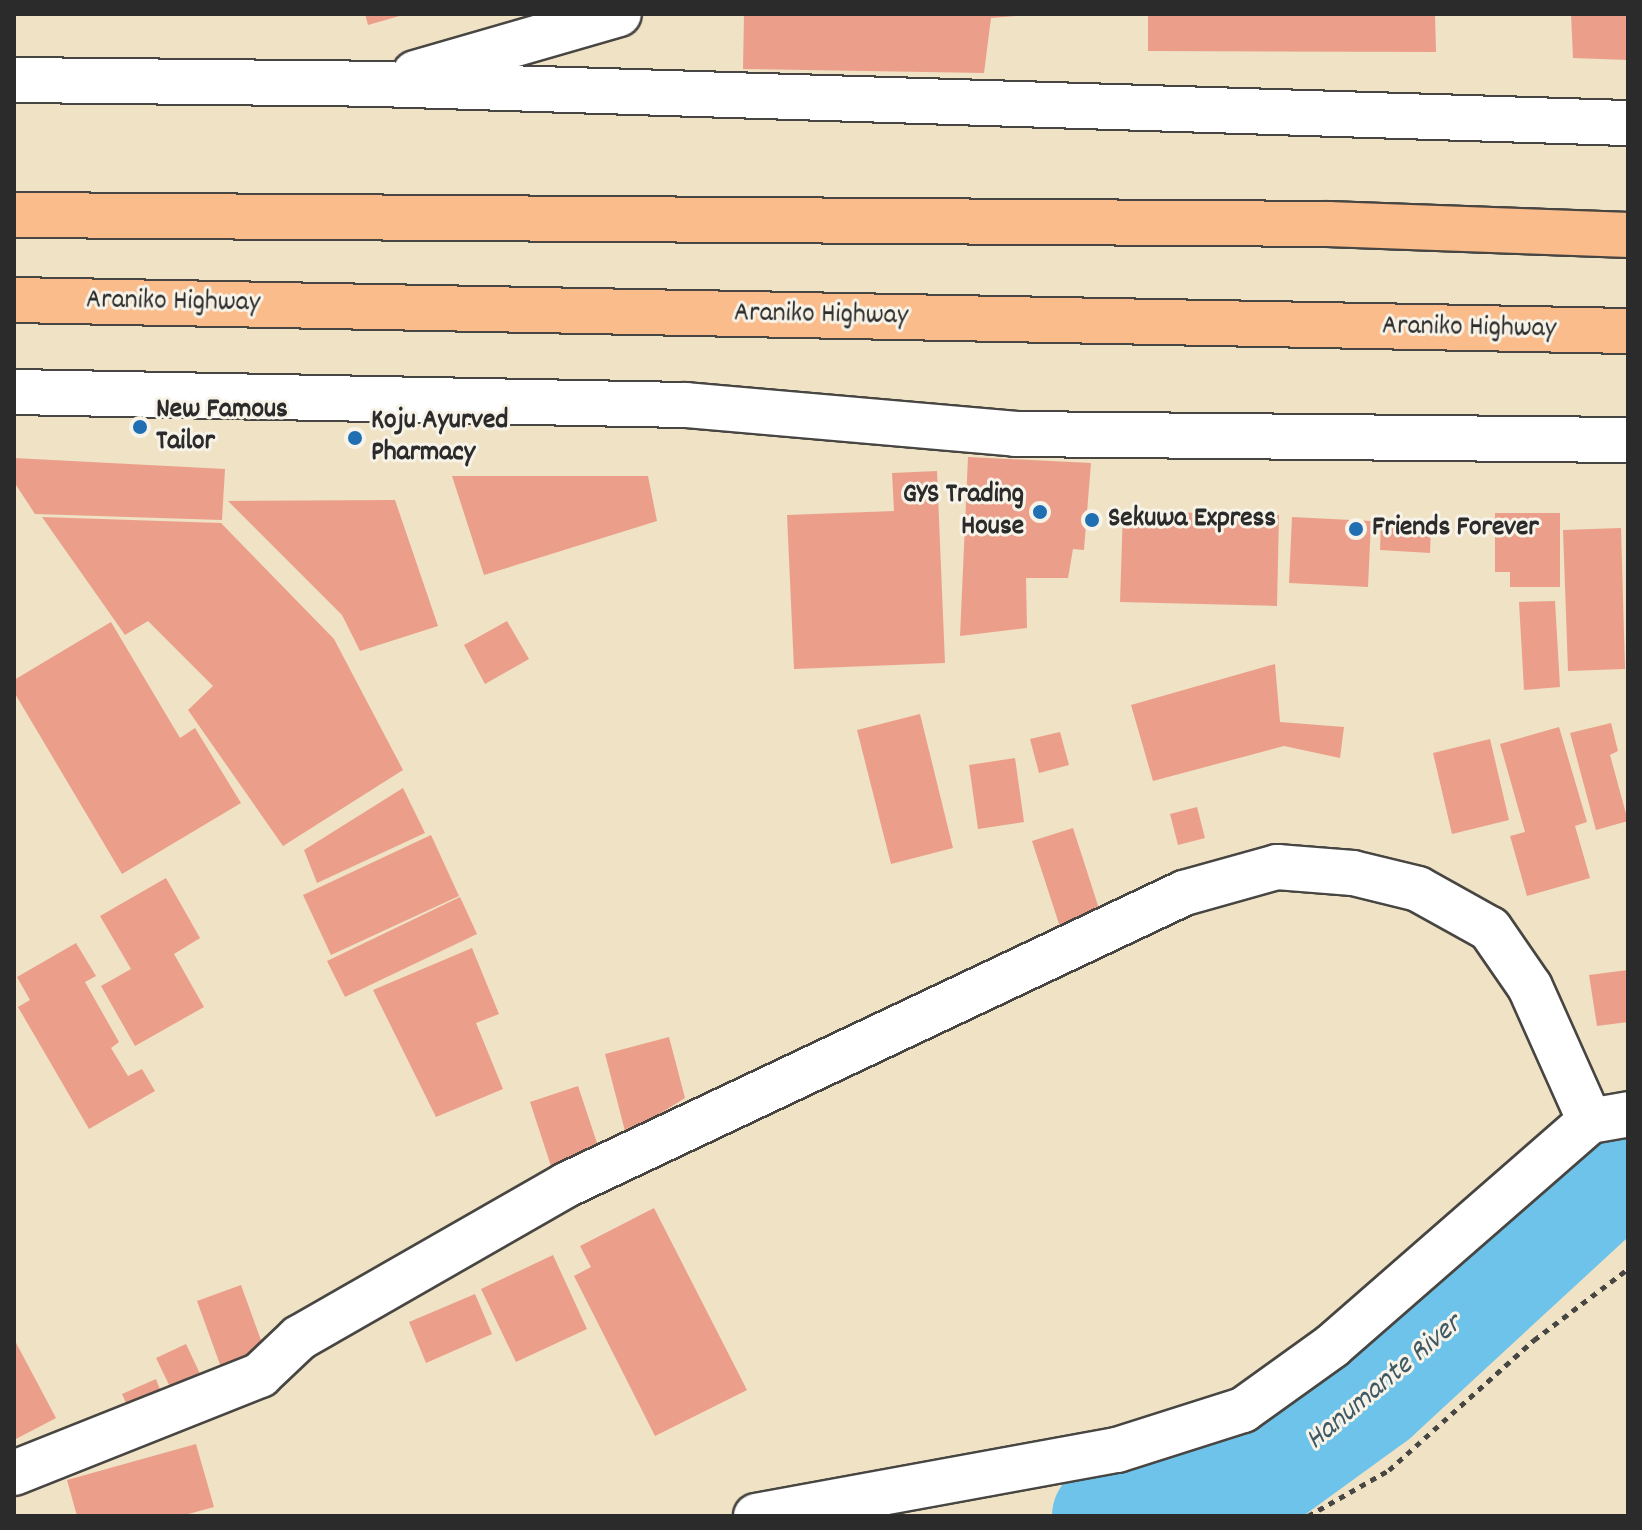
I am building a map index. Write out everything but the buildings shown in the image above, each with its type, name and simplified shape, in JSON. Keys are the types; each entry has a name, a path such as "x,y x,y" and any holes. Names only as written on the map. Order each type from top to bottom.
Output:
{"highway":[{"path":"14,215 1313,224 1628,235"},
{"name":"Araniko Highway","path":"14,300 1628,331"}],"street":[{"path":"378,84 619,14"},
{"path":"14,80 378,84 1628,123"},
{"path":"14,392 686,405 1015,434 1628,440"},
{"path":"14,1473 260,1375 299,1338 566,1185 1184,893 1277,867 1353,873 1418,889 1490,929 1530,987 1609,1117 1332,1346 1243,1410 1117,1450 756,1516"}],"path":[{"path":"1308,1516 1389,1470 1534,1340 1628,1269"}],"waterway":[{"name":"Hanumante River","path":"1104,1516 1256,1486 1377,1398 1608,1185 1628,1180"}],"place":[{"name":"New Famous Tailor","path":"140,427"},
{"name":"Koju Ayurved Pharmacy","path":"355,438"},
{"name":"GYS Trading House","path":"1040,512"},
{"name":"Sekuwa Express","path":"1092,520"},
{"name":"Friends Forever","path":"1356,529"}]}
